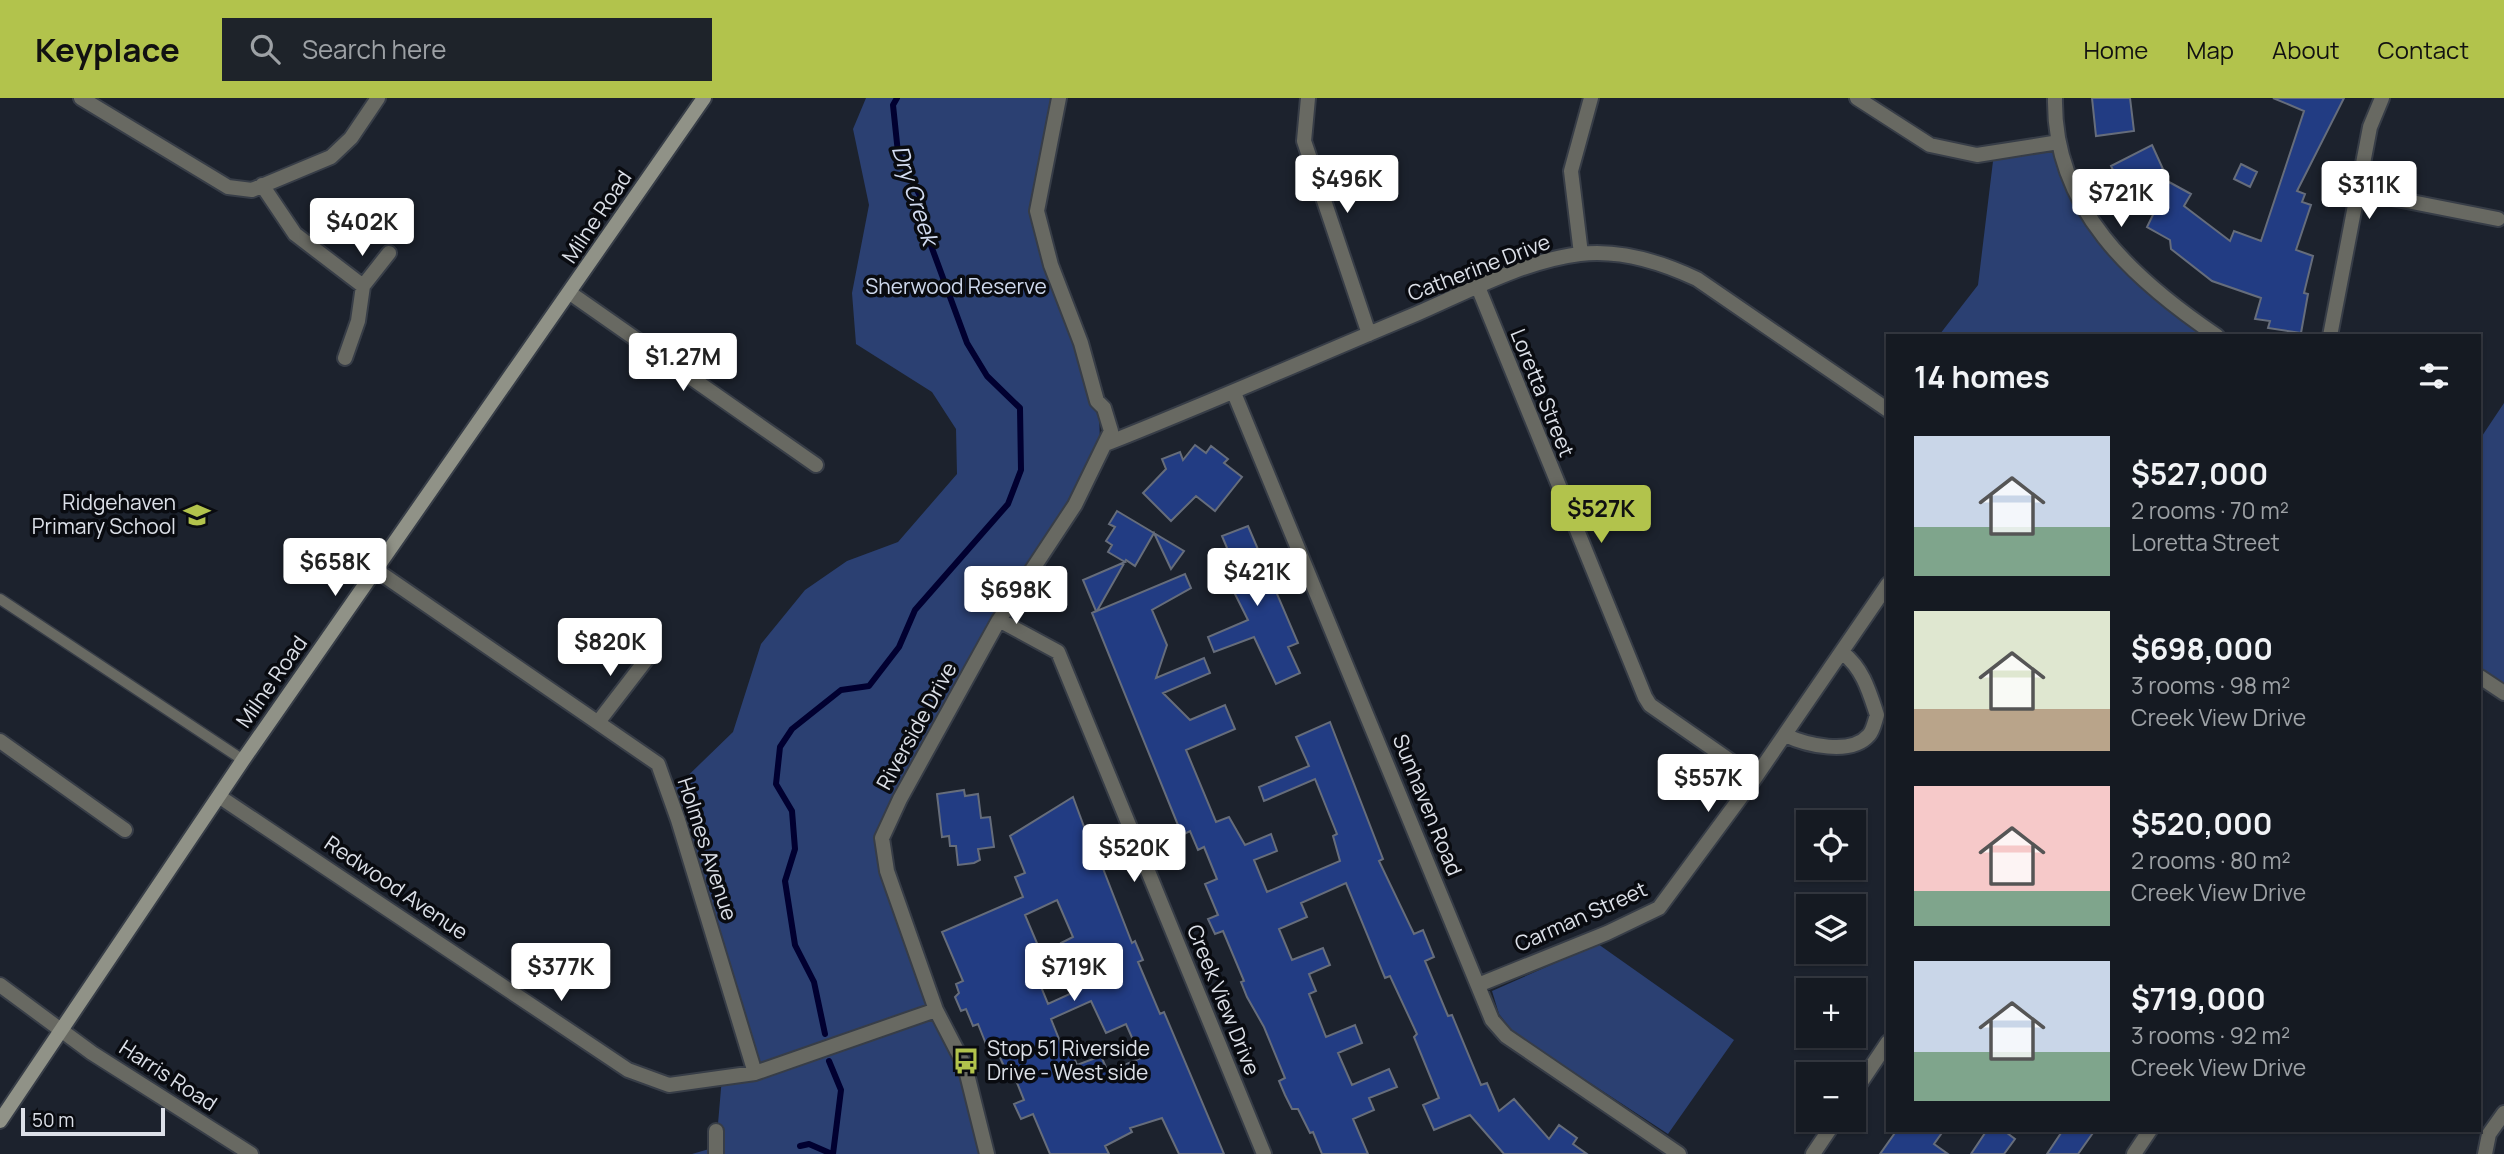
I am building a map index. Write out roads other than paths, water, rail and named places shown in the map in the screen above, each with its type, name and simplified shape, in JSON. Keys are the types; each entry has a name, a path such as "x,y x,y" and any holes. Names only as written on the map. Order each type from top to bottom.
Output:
{"main road":[{"name":"Milne Road","path":"0,1121 243,760 704,98"}],"street":[{"path":"81,98 228,187 252,190 331,157 351,138 378,98"},
{"path":"1059,98 1037,211 1051,265 1081,343 1097,401 1110,423 1108,443"},
{"path":"1308,98 1304,141 1369,334"},
{"path":"1581,254 1571,171 1591,98"},
{"path":"1857,98 1930,145 1977,155 2059,142"},
{"path":"2055,98 2059,142 2083,210 2137,277 2214,334"},
{"path":"2330,334 2370,127 2382,98"},
{"path":"262,185 295,234 363,286"},
{"path":"2356,191 2498,219"},
{"path":"345,358 358,321 363,286 389,253"},
{"name":"Catherine Drive","path":"1108,443 1234,393 1478,287 1581,254 1635,256 1666,265 1697,279 1886,409"},
{"name":"Loretta Street","path":"1478,287 1645,697 1650,705 1755,778"},
{"path":"570,293 816,465"},
{"name":"Sunhaven Road","path":"1234,393 1492,1020 1506,1036 1679,1154"},
{"name":"Riverside Drive","path":"987,1154 965,1066 936,1010 887,871 882,838 900,799 999,620 1075,505 1108,443"},
{"name":"Holmes Avenue","path":"376,570 658,764 682,833 755,1073"},
{"name":"Carman Street","path":"1478,985 1607,933 1659,908 1755,778 1886,587"},
{"name":"Creek View Drive","path":"999,620 1058,652 1264,1154"},
{"path":"1785,735 1801,743 1849,746 1869,736 1877,715 1861,674 1854,662 1843,653"},
{"path":"599,721 649,656"},
{"path":"2481,678 2504,694"},
{"path":"0,741 125,830"},
{"name":"Redwood Avenue","path":"220,797 628,1070 669,1085 755,1073 936,1010"},
{"name":"Harris Road","path":"0,985 62,1032 251,1154"},
{"path":"1866,1075 1886,1045"},
{"path":"2485,1154 2489,1134 2504,1113"},
{"path":"716,1131 716,1154"},
{"path":"1813,1154 1828,1132"},
{"path":"2134,1154 2149,1132"}],"lane":[{"path":"0,599 243,760"}],"waterway":[{"name":"Dry Creek","path":"825,1034 814,982 795,945 785,881 795,849 792,811 776,784 780,747 792,729 841,690 869,686 899,647 915,610 1008,504 1021,470 1020,408 987,376 967,343 929,240 922,200 898,153 893,105 897,98"},
{"name":"Dry Creek","path":"829,1061 841,1090 833,1154"},
{"path":"800,1146 809,1144 832,1154"}],"place":[{"name":"Ridgehaven Primary School","path":"197,515"},
{"name":"Stop 51 Riverside Drive - West side","path":"966,1061"}],"park label":[{"name":"Sherwood Reserve","path":"956,287"}]}
